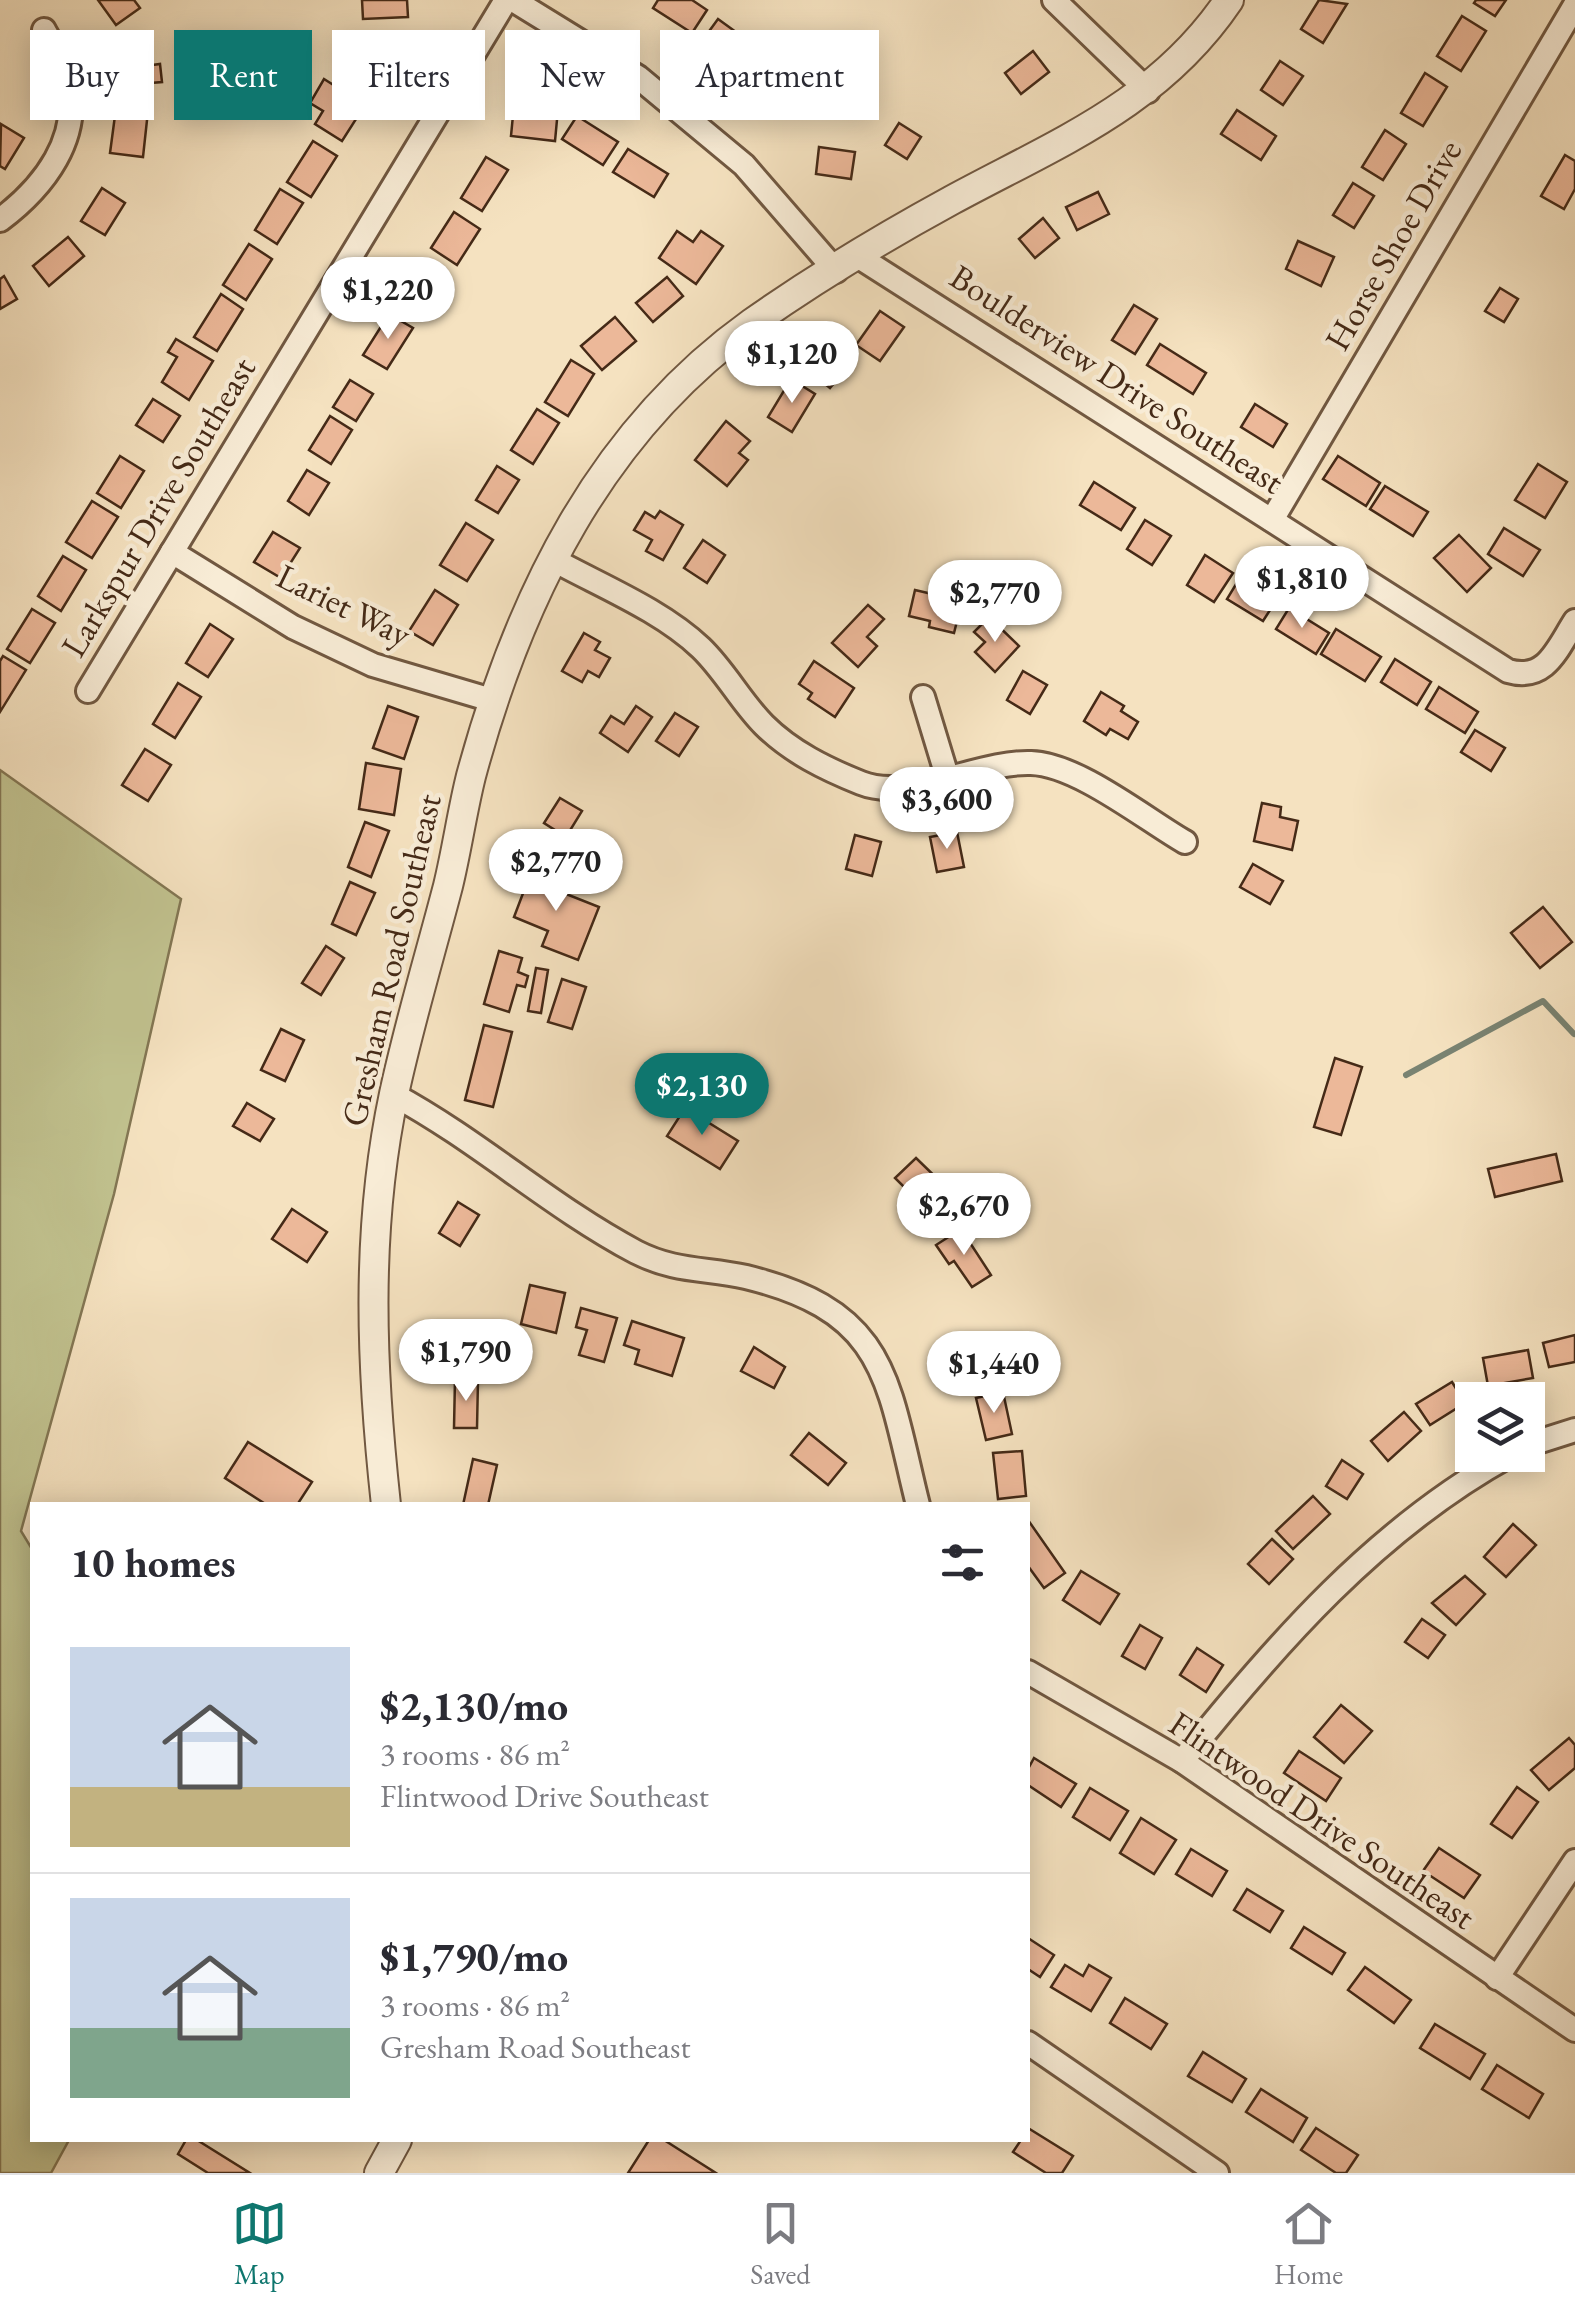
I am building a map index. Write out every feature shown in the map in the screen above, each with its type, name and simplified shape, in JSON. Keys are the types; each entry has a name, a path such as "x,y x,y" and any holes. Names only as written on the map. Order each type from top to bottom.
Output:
{"street":[{"name":"Boulderview Drive Southeast","path":"510,0 638,77 744,165 848,264 1272,520 1508,671 1525,676 1545,668 1575,621"},
{"name":"Larkspur Drive Southeast","path":"88,691 510,0"},
{"path":"1054,0 1148,91"},
{"name":"Gresham Road Southeast","path":"386,1502 375,1404 372,1319 375,1234 394,1095 471,776 552,559 612,458 668,394 755,321 1148,91 1229,0"},
{"name":"Horse Shoe Drive","path":"1272,520 1575,5"},
{"path":"0,220 39,188 59,157 68,120"},
{"name":"Lariet Way","path":"172,552 293,627 340,650 372,664 496,701"},
{"path":"552,559 670,624 701,648 764,724 818,765 867,786 913,786 1000,764 1036,762 1079,777 1185,842"},
{"path":"923,697 947,776"},
{"path":"394,1095 455,1128 637,1252 688,1272 744,1277 825,1305 856,1331 884,1370 917,1502"},
{"path":"1545,1440 1575,1430"},
{"path":"1182,1762 1267,1654 1358,1567 1434,1504 1484,1472"},
{"name":"Flintwood Drive Southeast","path":"1030,1673 1182,1762 1575,2030"},
{"path":"1497,1978 1575,1861"},
{"path":"1030,2044 1217,2173"},
{"path":"380,2173 396,2142"}],"green space":[{"path":"0,770 181,899 114,1194 21,1531 30,1546 30,2142 68,2142 51,2173 0,2173"}],"building":[{"path":"98,0 134,0 140,8 116,25"},
{"path":"362,0 407,0 408,17 363,19"},
{"path":"658,0 692,0 707,10 694,30 687,30 653,8"},
{"path":"1319,0 1347,4 1323,43 1301,29"},
{"path":"1506,0 1495,16 1474,3"},
{"path":"1462,16 1486,31 1461,71 1437,56"},
{"path":"718,19 733,30 710,30"},
{"path":"1033,51 1049,72 1021,94 1005,73"},
{"path":"1280,61 1303,76 1283,105 1261,90"},
{"path":"160,64 162,82 154,83 154,65"},
{"path":"1425,73 1447,87 1423,126 1401,113"},
{"path":"324,79 332,84 332,120 355,120 342,141 315,124 323,111 312,104"},
{"path":"1237,110 1276,136 1261,160 1221,134"},
{"path":"114,120 147,120 143,157 110,153"},
{"path":"513,120 557,120 555,141 511,136"},
{"path":"574,120 583,120 618,142 603,165 562,139"},
{"path":"899,123 921,137 907,159 885,145"},
{"path":"1,124 24,138 5,169 0,166"},
{"path":"1385,130 1406,144 1383,180 1362,167"},
{"path":"313,141 337,156 311,197 287,182"},
{"path":"819,147 855,152 851,179 816,174"},
{"path":"628,149 668,174 654,197 613,172"},
{"path":"1565,155 1575,161 1575,189 1564,209 1541,196"},
{"path":"486,157 508,170 482,211 461,198"},
{"path":"1353,183 1374,196 1354,228 1333,215"},
{"path":"102,188 125,203 105,235 81,221"},
{"path":"280,189 303,203 277,244 255,230"},
{"path":"1098,192 1109,214 1077,230 1066,207"},
{"path":"454,212 480,229 457,265 431,248"},
{"path":"1043,218 1059,238 1035,258 1019,239"},
{"path":"677,231 693,242 701,231 723,246 696,284 659,258"},
{"path":"68,237 84,256 49,286 33,266"},
{"path":"1298,241 1334,257 1321,286 1286,269"},
{"path":"249,244 272,259 246,300 223,285"},
{"path":"423,261 446,275 421,315 398,301"},
{"path":"4,276 17,299 0,309 0,279"},
{"path":"667,277 683,296 653,322 636,303"},
{"path":"1500,288 1518,299 1504,322 1485,311"},
{"path":"221,294 243,309 217,351 194,337"},
{"path":"1134,305 1157,319 1135,354 1112,340"},
{"path":"880,311 904,327 880,361 856,345"},
{"path":"389,314 413,328 387,369 363,355"},
{"path":"615,317 636,341 602,370 581,346"},
{"path":"176,339 213,361 189,400 162,382 177,357 168,352"},
{"path":"835,340 856,357 830,388 809,371"},
{"path":"1160,344 1206,373 1193,394 1147,365"},
{"path":"571,360 594,374 568,416 545,402"},
{"path":"791,379 815,394 792,432 768,417"},
{"path":"350,380 373,394 356,421 333,407"},
{"path":"153,399 180,416 163,442 136,425"},
{"path":"1255,404 1287,424 1273,447 1241,427"},
{"path":"537,409 559,423 533,464 511,450"},
{"path":"330,416 352,430 331,464 309,450"},
{"path":"726,421 750,441 739,453 748,460 727,486 695,460"},
{"path":"120,456 144,471 121,508 97,493"},
{"path":"1338,456 1380,483 1366,506 1323,479"},
{"path":"1538,464 1567,482 1545,518 1515,500"},
{"path":"497,466 519,480 498,513 476,500"},
{"path":"307,470 329,483 309,515 288,501"},
{"path":"1094,482 1135,508 1121,530 1080,505"},
{"path":"1385,486 1428,512 1413,536 1370,509"},
{"path":"92,501 118,517 92,558 66,542"},
{"path":"660,511 683,525 663,560 646,551 652,540 634,530 645,512 655,518"},
{"path":"1145,520 1171,536 1152,565 1127,549"},
{"path":"466,523 493,540 467,581 440,565"},
{"path":"1504,528 1540,550 1523,576 1488,554"},
{"path":"273,532 300,548 281,578 254,562"},
{"path":"1459,535 1491,568 1467,592 1434,558"},
{"path":"703,540 725,555 707,583 684,568"},
{"path":"1205,555 1233,573 1214,602 1187,585"},
{"path":"63,556 86,570 61,611 38,596"},
{"path":"1241,576 1277,599 1263,621 1227,599"},
{"path":"435,590 458,605 433,645 409,631"},
{"path":"915,590 962,601 954,633 929,627 930,621 909,616"},
{"path":"868,605 884,619 867,637 877,646 858,667 832,643"},
{"path":"1289,608 1329,633 1316,654 1276,629"},
{"path":"32,609 55,623 30,663 7,649"},
{"path":"989,617 1019,646 995,672 975,652 985,642 974,632"},
{"path":"210,624 233,639 208,677 186,663"},
{"path":"1336,629 1381,657 1365,681 1321,654"},
{"path":"584,633 600,642 595,650 610,658 599,677 588,671 582,682 562,671"},
{"path":"3,656 26,670 0,712 0,661"},
{"path":"1395,659 1431,682 1417,705 1381,682"},
{"path":"814,661 854,688 835,717 808,699 812,693 799,684"},
{"path":"1023,671 1047,685 1030,714 1007,700"},
{"path":"178,683 201,697 175,738 153,724"},
{"path":"1439,687 1478,712 1465,733 1426,709"},
{"path":"1101,692 1124,706 1121,711 1138,722 1128,739 1110,729 1106,735 1084,721"},
{"path":"388,706 418,717 404,759 373,748"},
{"path":"636,706 652,717 628,752 600,733 611,716 624,724"},
{"path":"675,713 698,727 679,756 656,741"},
{"path":"1475,730 1505,748 1491,771 1461,752"},
{"path":"145,749 171,765 148,801 122,785"},
{"path":"366,763 401,769 394,815 359,809"},
{"path":"560,798 582,811 566,837 544,823"},
{"path":"1262,803 1281,807 1280,817 1298,821 1292,850 1254,841"},
{"path":"365,822 389,831 371,877 348,867"},
{"path":"957,832 964,867 937,872 930,837"},
{"path":"855,835 881,842 872,876 846,869"},
{"path":"1253,864 1283,881 1270,904 1240,887"},
{"path":"533,867 561,878 556,890 599,907 578,960 542,946 548,931 514,917"},
{"path":"350,882 375,893 356,935 332,924"},
{"path":"1543,907 1572,942 1540,968 1511,933"},
{"path":"326,946 344,958 321,995 302,983"},
{"path":"499,951 522,958 518,972 528,976 525,987 517,985 509,1012 484,1004"},
{"path":"536,968 548,970 541,1013 528,1011"},
{"path":"562,979 586,987 572,1029 548,1022"},
{"path":"484,1025 512,1032 493,1107 465,1100"},
{"path":"281,1029 304,1040 285,1081 261,1070"},
{"path":"1335,1058 1362,1067 1341,1135 1314,1127"},
{"path":"247,1103 274,1119 260,1141 233,1126"},
{"path":"685,1108 738,1141 720,1169 667,1136"},
{"path":"1556,1154 1562,1181 1495,1197 1488,1169"},
{"path":"916,1158 951,1192 936,1206 917,1188 911,1194 895,1178"},
{"path":"458,1202 479,1215 460,1246 439,1233"},
{"path":"292,1209 327,1232 307,1262 272,1239"},
{"path":"961,1229 991,1275 972,1287 954,1261 949,1264 936,1245"},
{"path":"530,1285 565,1293 556,1333 521,1324"},
{"path":"581,1308 617,1318 604,1362 579,1355 587,1330 576,1327"},
{"path":"632,1321 684,1338 672,1376 635,1364 639,1350 624,1345"},
{"path":"1575,1335 1575,1362 1549,1367 1543,1343"},
{"path":"991,1342 993,1384 968,1385 966,1343"},
{"path":"754,1347 785,1367 774,1388 741,1371"},
{"path":"1528,1350 1533,1378 1487,1382 1483,1358"},
{"path":"455,1379 478,1380 477,1428 454,1428"},
{"path":"1452,1382 1455,1387 1455,1409 1430,1425 1416,1404"},
{"path":"1003,1392 1012,1434 986,1440 976,1398"},
{"path":"1404,1412 1421,1431 1388,1461 1371,1441"},
{"path":"809,1433 846,1463 828,1485 791,1455"},
{"path":"248,1442 312,1482 299,1502 262,1502 225,1478"},
{"path":"1022,1451 1026,1496 998,1499 993,1453"},
{"path":"473,1459 497,1465 489,1502 464,1502"},
{"path":"1342,1460 1363,1474 1347,1499 1326,1486"},
{"path":"1313,1496 1330,1514 1293,1549 1276,1531"},
{"path":"1030,1523 1065,1573 1044,1588 1030,1569"},
{"path":"1513,1524 1536,1545 1506,1577 1484,1557"},
{"path":"1272,1539 1293,1559 1269,1584 1248,1564"},
{"path":"1081,1571 1119,1594 1100,1624 1063,1600"},
{"path":"1465,1576 1485,1594 1456,1625 1432,1603"},
{"path":"1422,1619 1445,1635 1428,1658 1405,1642"},
{"path":"1140,1625 1162,1638 1145,1669 1122,1656"},
{"path":"1197,1648 1223,1665 1206,1692 1180,1675"},
{"path":"1341,1705 1372,1731 1344,1763 1314,1737"},
{"path":"1569,1738 1575,1745 1575,1768 1549,1790 1531,1770"},
{"path":"1299,1751 1341,1778 1326,1801 1284,1773"},
{"path":"1034,1758 1076,1784 1061,1807 1030,1786"},
{"path":"1517,1787 1538,1802 1512,1838 1491,1824"},
{"path":"1090,1788 1128,1811 1110,1840 1073,1817"},
{"path":"1141,1818 1176,1840 1154,1874 1120,1853"},
{"path":"1439,1848 1480,1875 1464,1898 1423,1871"},
{"path":"1191,1849 1227,1871 1212,1896 1176,1874"},
{"path":"1247,1889 1283,1911 1270,1932 1234,1910"},
{"path":"1304,1927 1345,1953 1332,1974 1291,1948"},
{"path":"1030,1939 1054,1955 1040,1977 1030,1970"},
{"path":"1065,1965 1083,1976 1089,1965 1111,1978 1091,2011 1051,1987"},
{"path":"1365,1967 1411,2000 1394,2023 1348,1990"},
{"path":"1125,1998 1167,2024 1151,2049 1110,2023"},
{"path":"1435,2024 1485,2054 1470,2079 1420,2048"},
{"path":"1203,2052 1246,2079 1232,2102 1188,2076"},
{"path":"1497,2065 1543,2094 1529,2118 1482,2089"},
{"path":"1261,2089 1307,2118 1293,2142 1246,2112"},
{"path":"1316,2128 1358,2155 1346,2173 1336,2173 1301,2150"},
{"path":"1030,2129 1073,2156 1062,2173 1046,2173 1013,2152 1020,2142 1030,2142"},
{"path":"185,2142 200,2142 250,2173 208,2173 178,2154"},
{"path":"648,2142 667,2142 716,2173 628,2173"}],"waterway":[{"path":"1406,1075 1543,1001 1574,1034"}]}
